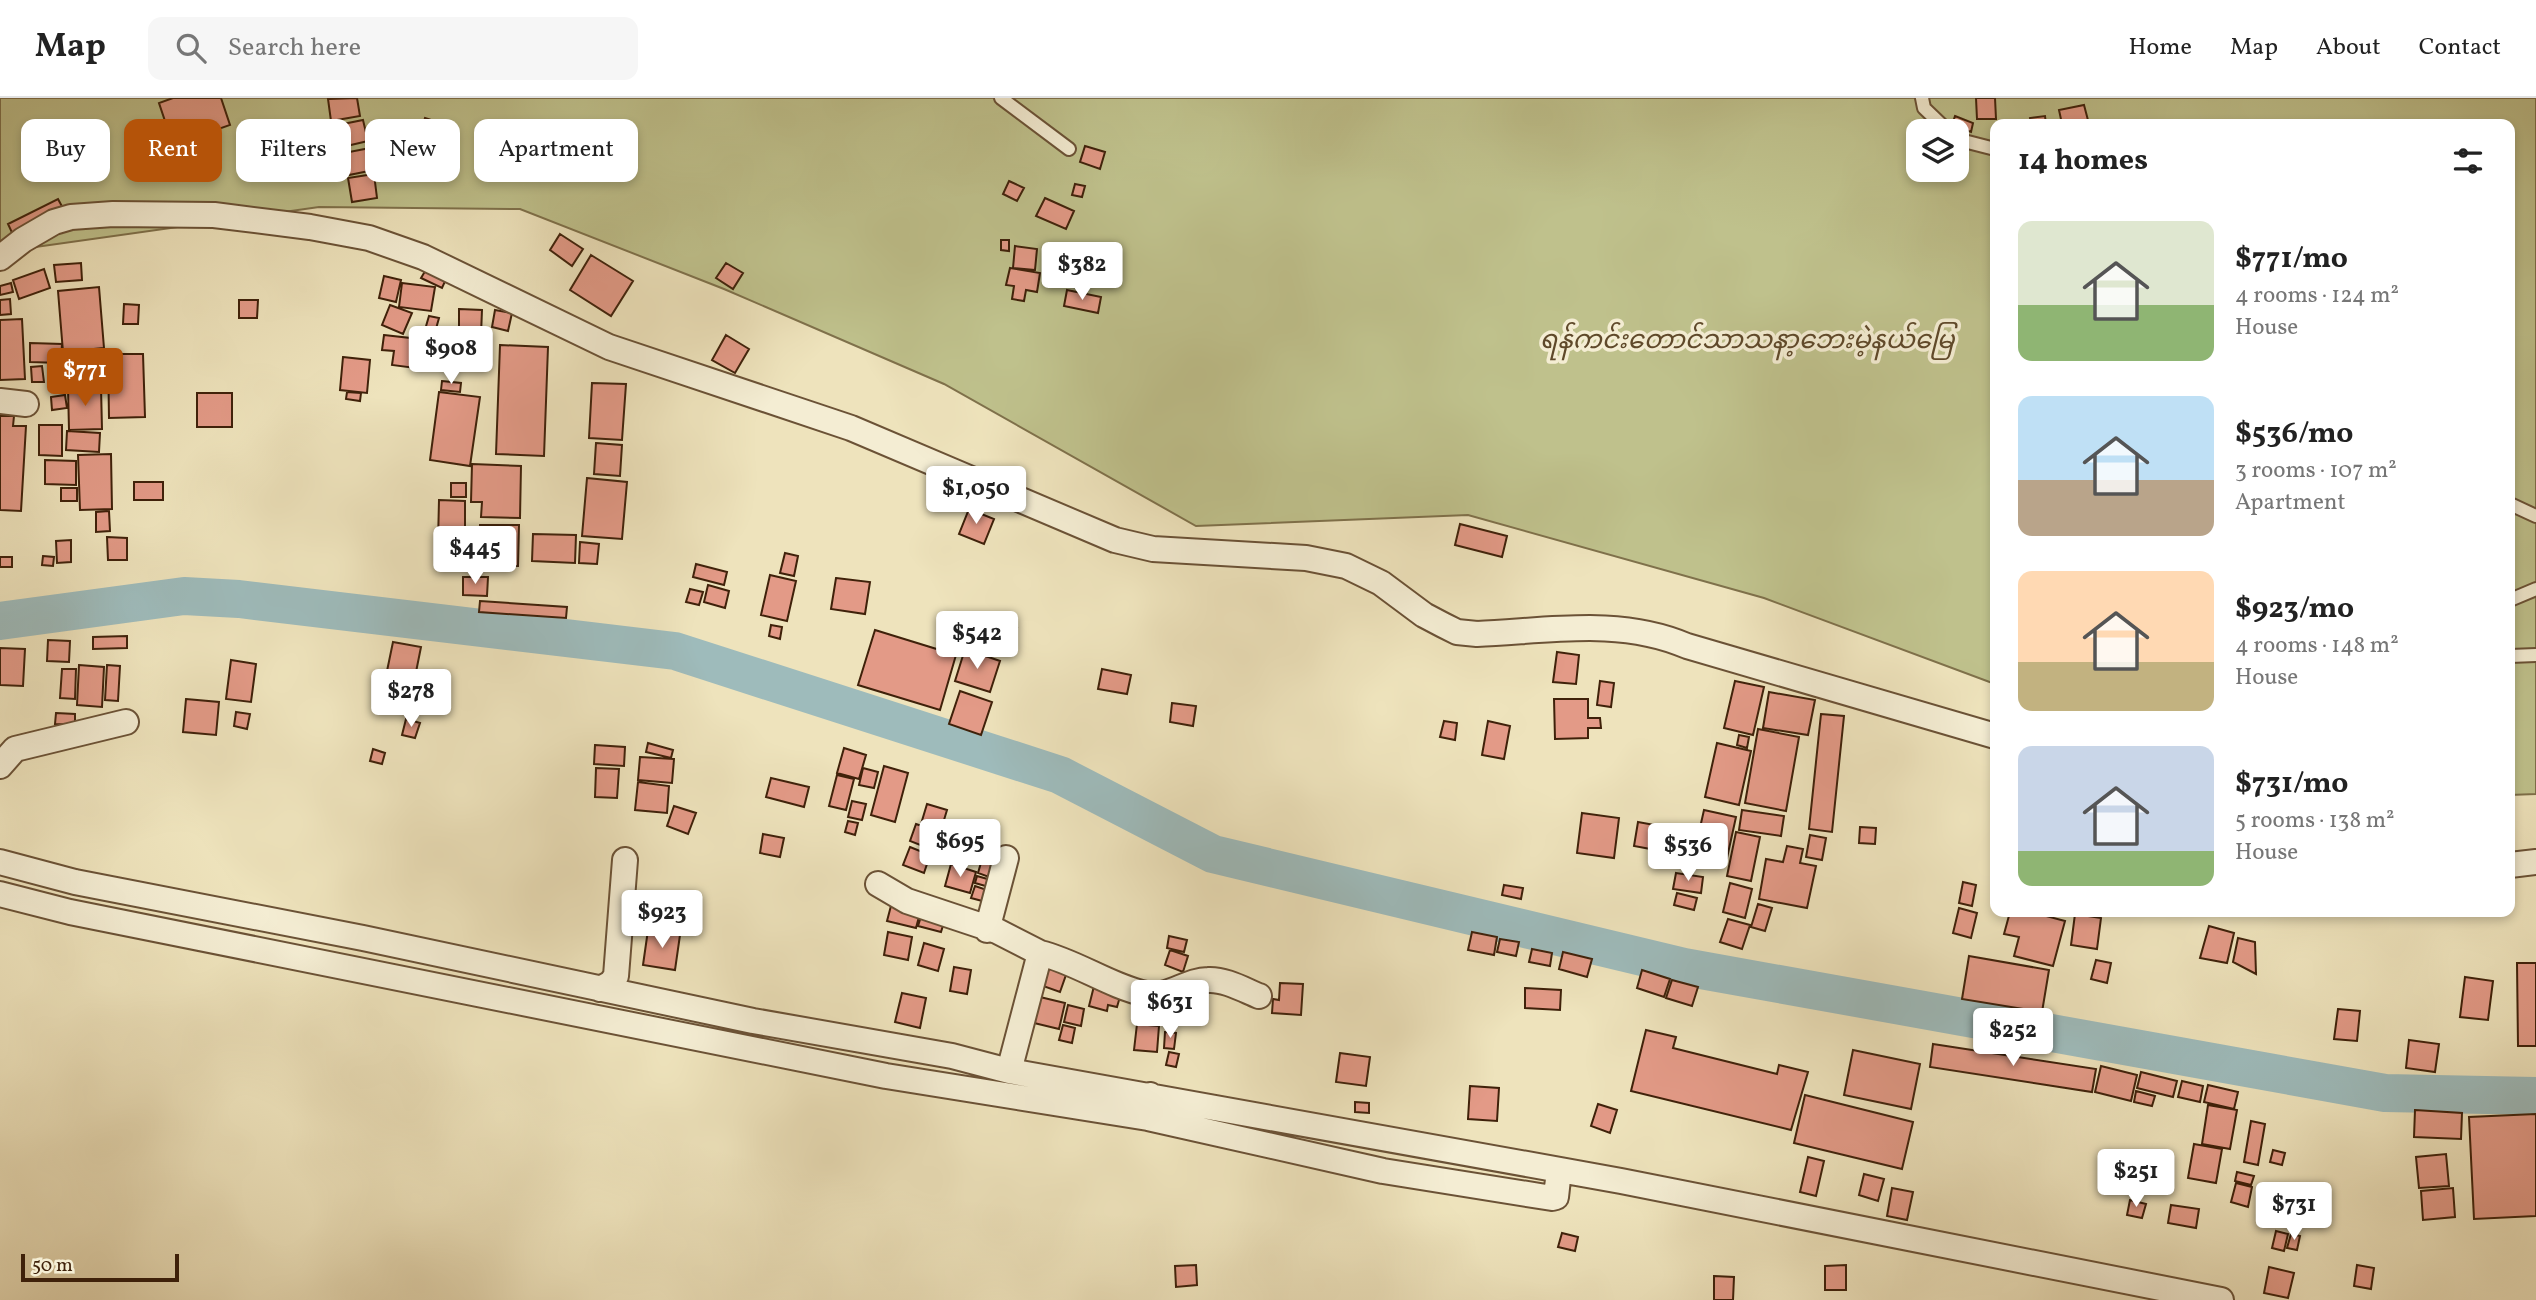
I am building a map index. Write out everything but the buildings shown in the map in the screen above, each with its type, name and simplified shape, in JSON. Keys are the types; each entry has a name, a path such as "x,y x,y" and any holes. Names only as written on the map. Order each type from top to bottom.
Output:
{"street":[{"path":"0,258 23,240 54,222 71,217 113,214 229,216 369,238 424,257 609,347 850,428 1137,547 1306,558 1346,566 1381,583 1423,615 1457,632 1477,634 1609,628 1648,632 1687,646 1990,735"},
{"path":"0,401 26,404"},
{"path":"0,766 15,749 126,722"},
{"path":"987,930 1006,858"},
{"path":"600,989 611,983 616,976 625,860"},
{"path":"0,862 75,883 337,933 753,1021 969,1074 2221,1300"},
{"path":"2515,864 2536,862"},
{"path":"878,884 907,901 987,930 997,931 1040,953 1063,959 1146,995 1166,993 1205,980 1230,984 1259,996"},
{"path":"0,894 70,912 886,1076 1009,1072 1149,1106"},
{"path":"1009,1072 1040,953"}],"lane":[{"path":"1001,98 1069,149"},
{"path":"1922,98 1924,108 1935,119"},
{"path":"1969,142 1990,148"},
{"path":"2515,506 2536,516"},
{"path":"2515,598 2536,589"},
{"path":"2515,656 2536,655"}],"green space":[{"name":"ရန်ကင်းတောင်သာသနာ့ဘေးမဲ့နယ်မြေ","path":"0,98 2536,98 2536,794 2515,795 2515,119 1990,119 1990,682 1764,598 1468,515 1196,526 944,384 724,289 520,209 319,207 0,252"}],"waterway":[{"path":"0,621 184,596 239,599 675,651 1060,775 1213,854 1684,967 2385,1093 2536,1096"}]}
